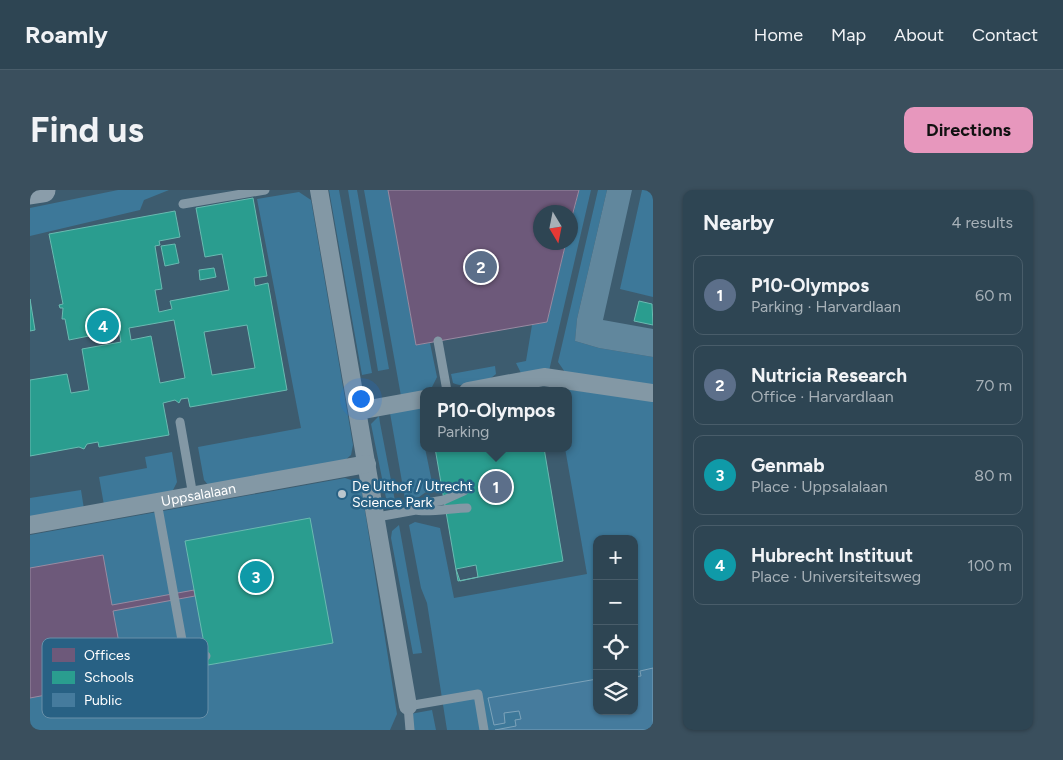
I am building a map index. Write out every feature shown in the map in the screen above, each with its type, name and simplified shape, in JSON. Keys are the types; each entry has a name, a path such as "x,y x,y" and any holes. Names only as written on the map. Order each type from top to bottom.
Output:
{"main road":[{"path":"30,192 43,190"}],"street":[{"path":"319,190 377,517 408,706"},
{"path":"490,387 544,377 653,393"},
{"path":"358,411 420,400"},
{"name":"Uppsalalaan","path":"30,525 367,464"}],"lane":[{"path":"183,204 265,190"},
{"path":"438,341 446,387"},
{"path":"180,422 193,496"},
{"path":"416,510 420,504 444,500 464,491"},
{"path":"157,502 182,638"},
{"path":"377,517 416,510 422,512 445,508 467,508"},
{"path":"410,730 408,706 478,694 484,730"}],"shaded area":[{"path":"118,190 169,190 144,200 140,210 30,236 30,208"},
{"path":"329,190 339,190 372,373 362,375"},
{"path":"348,190 357,190 389,369 378,371"},
{"path":"364,190 388,190 416,345 430,343 437,377 432,387 420,387 420,393 401,396"},
{"path":"579,190 591,190 578,246 578,205 575,205"},
{"path":"598,190 607,190 577,319 575,341 599,348 653,357 653,386 567,375 558,362"},
{"path":"607,190 632,190 603,320 653,329 653,357 599,348 575,341 577,319"},
{"path":"642,190 653,190 653,297 620,289"},
{"path":"299,192 311,200 353,445 351,455 343,462 209,486 204,480 198,447 301,428 257,199"},
{"path":"564,250 577,250 549,371 521,373 516,363 526,361 532,325 547,322"},
{"path":"495,366 496,374 481,382 469,385 453,383 451,374"},
{"path":"572,390 653,400 653,730 447,730 427,603 421,588 409,525 415,522 440,528 454,598 587,574 566,452 572,452"},
{"path":"420,408 420,452 426,452 433,487 419,497 405,499 390,413"},
{"path":"379,416 395,501 386,498 371,424"},
{"path":"172,452 177,482 172,492 104,505 99,477 147,468 145,457"},
{"path":"345,478 357,482 362,492 397,714 390,730 30,730 30,535"},
{"path":"81,490 84,509 30,518 30,498"},
{"path":"399,525 422,653 413,654 391,538 392,531"},
{"path":"432,710 436,730 412,730 410,714"}],"building: Offices":[{"path":"388,190 579,190 575,205 533,205 533,250 564,250 547,322 416,345"},
{"path":"103,555 112,605 194,590 195,596 113,611 118,638 42,638 42,696 30,698 30,568"}],"building: Schools":[{"path":"253,198 267,276 254,278 255,286 268,283 287,390 190,407 188,398 181,399 179,403 175,400 163,403 169,435 99,447 98,442 87,444 84,449 79,447 30,456 30,380 67,374 71,393 89,390 82,349 121,342 119,330 69,340 65,319 62,319 63,308 60,308 59,305 63,304 49,234 175,211 180,237 159,241 160,245 155,246 162,289 155,290 159,312 172,309 170,301 229,290 222,254 205,257 196,208","holes":["174,320 185,378 160,383 151,336 131,340 129,328","247,325 255,368 212,375 204,332"]},
{"path":"175,244 179,263 165,266 161,246"},
{"path":"214,268 216,277 200,280 199,270"},
{"path":"30,299 35,330 30,331"},
{"path":"639,301 652,304 653,325 634,321"},
{"path":"436,452 545,452 563,561 458,581"},
{"path":"310,518 333,643 208,665 208,638 203,638 185,541"},
{"path":"476,565 478,577 460,581 456,569"}],"building: Public":[{"path":"653,668 653,730 495,730 516,726 515,720 521,719 519,711 504,713 505,723 494,725 488,698 593,680 593,715 638,715 638,676 641,676 640,671"}],"place":[{"name":"Nutricia Research","path":"481,267"},
{"name":"Hubrecht Instituut","path":"103,326"},
{"name":"P10-Olympos","path":"496,487"},
{"name":"De Uithof / Utrecht Science Park","path":"342,494"},
{"name":"Genmab","path":"256,577"}]}
